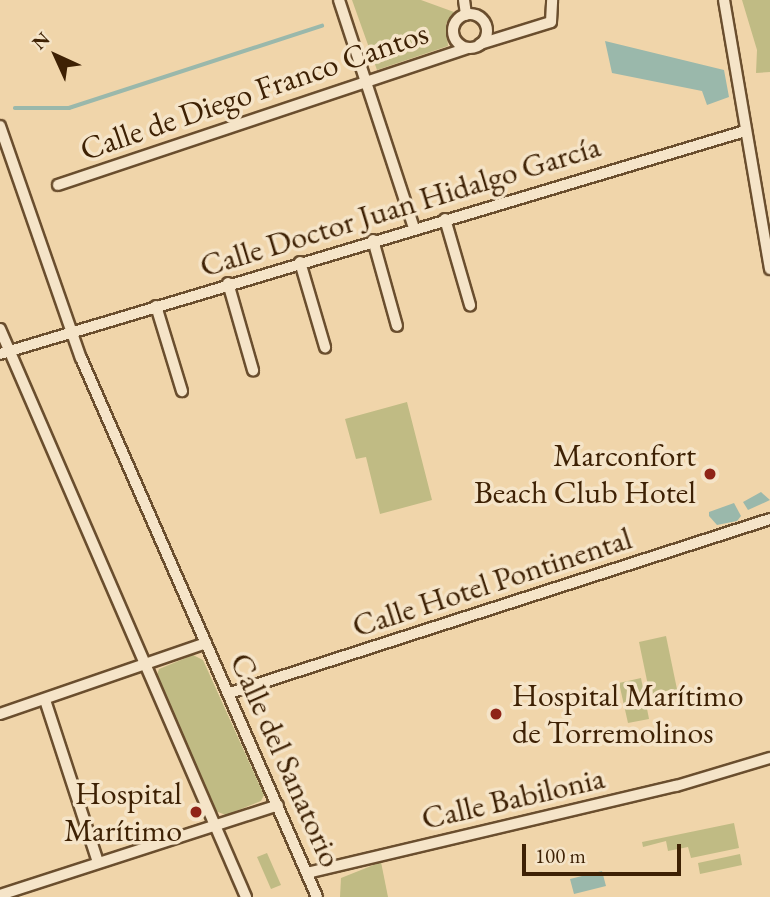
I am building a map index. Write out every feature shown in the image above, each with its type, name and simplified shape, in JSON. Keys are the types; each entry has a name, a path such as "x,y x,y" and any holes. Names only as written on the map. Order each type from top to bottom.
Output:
{"street":[{"path":"339,0 370,83 414,228"},
{"path":"464,0 466,15"},
{"path":"466,15 457,21 453,30 455,40 467,48 546,25 554,13 552,0"},
{"path":"724,0 770,269"},
{"path":"466,15 484,23 486,32 480,44"},
{"name":"Calle de Diego Franco Cantos","path":"58,185 370,83 467,48"},
{"name":"Calle del Sanatorio","path":"0,126 70,332 317,897"},
{"name":"Calle Doctor Juan Hidalgo García","path":"3,353 228,283 745,131"},
{"path":"445,219 470,305"},
{"path":"373,240 397,326"},
{"path":"300,262 326,347"},
{"path":"228,283 253,370"},
{"path":"156,306 182,391"},
{"path":"0,329 3,353 145,665 246,897"},
{"name":"Calle Hotel Pontinental","path":"230,693 770,519"},
{"path":"0,714 206,643"},
{"path":"45,700 98,862"},
{"name":"Calle Babilonia","path":"307,873 676,786 770,758"},
{"path":"0,895 278,805"}],"shaded area":[{"path":"352,0 421,0 454,12 446,24 448,46 377,70"},
{"path":"742,0 770,0 770,72 756,73 757,50"},
{"path":"605,41 724,70 729,97 707,105 702,91 612,73"},
{"path":"407,402 432,500 380,514 366,457 356,459 345,419"},
{"path":"761,492 770,500 748,510 743,502"},
{"path":"734,503 741,516 737,521 717,525 709,516 709,512"},
{"path":"666,636 678,694 651,700 639,642"},
{"path":"193,655 203,660 264,795 261,801 226,815 215,811 156,678 159,669"},
{"path":"641,678 649,719 628,723 619,683"},
{"path":"734,823 739,848 691,858 688,847 668,851 666,841 643,847 642,842"},
{"path":"267,853 281,885 271,889 257,857"},
{"path":"740,854 742,865 700,874 698,863"},
{"path":"381,862 388,897 340,897 341,878"},
{"path":"602,871 606,886 574,894 570,879"}],"waterway":[{"path":"15,108 69,108 322,26"}],"place":[{"name":"Marconfort Beach Club Hotel","path":"710,474"},
{"name":"Hospital Marítimo de Torremolinos","path":"496,714"},
{"name":"Hospital Marítimo","path":"196,812"}]}
